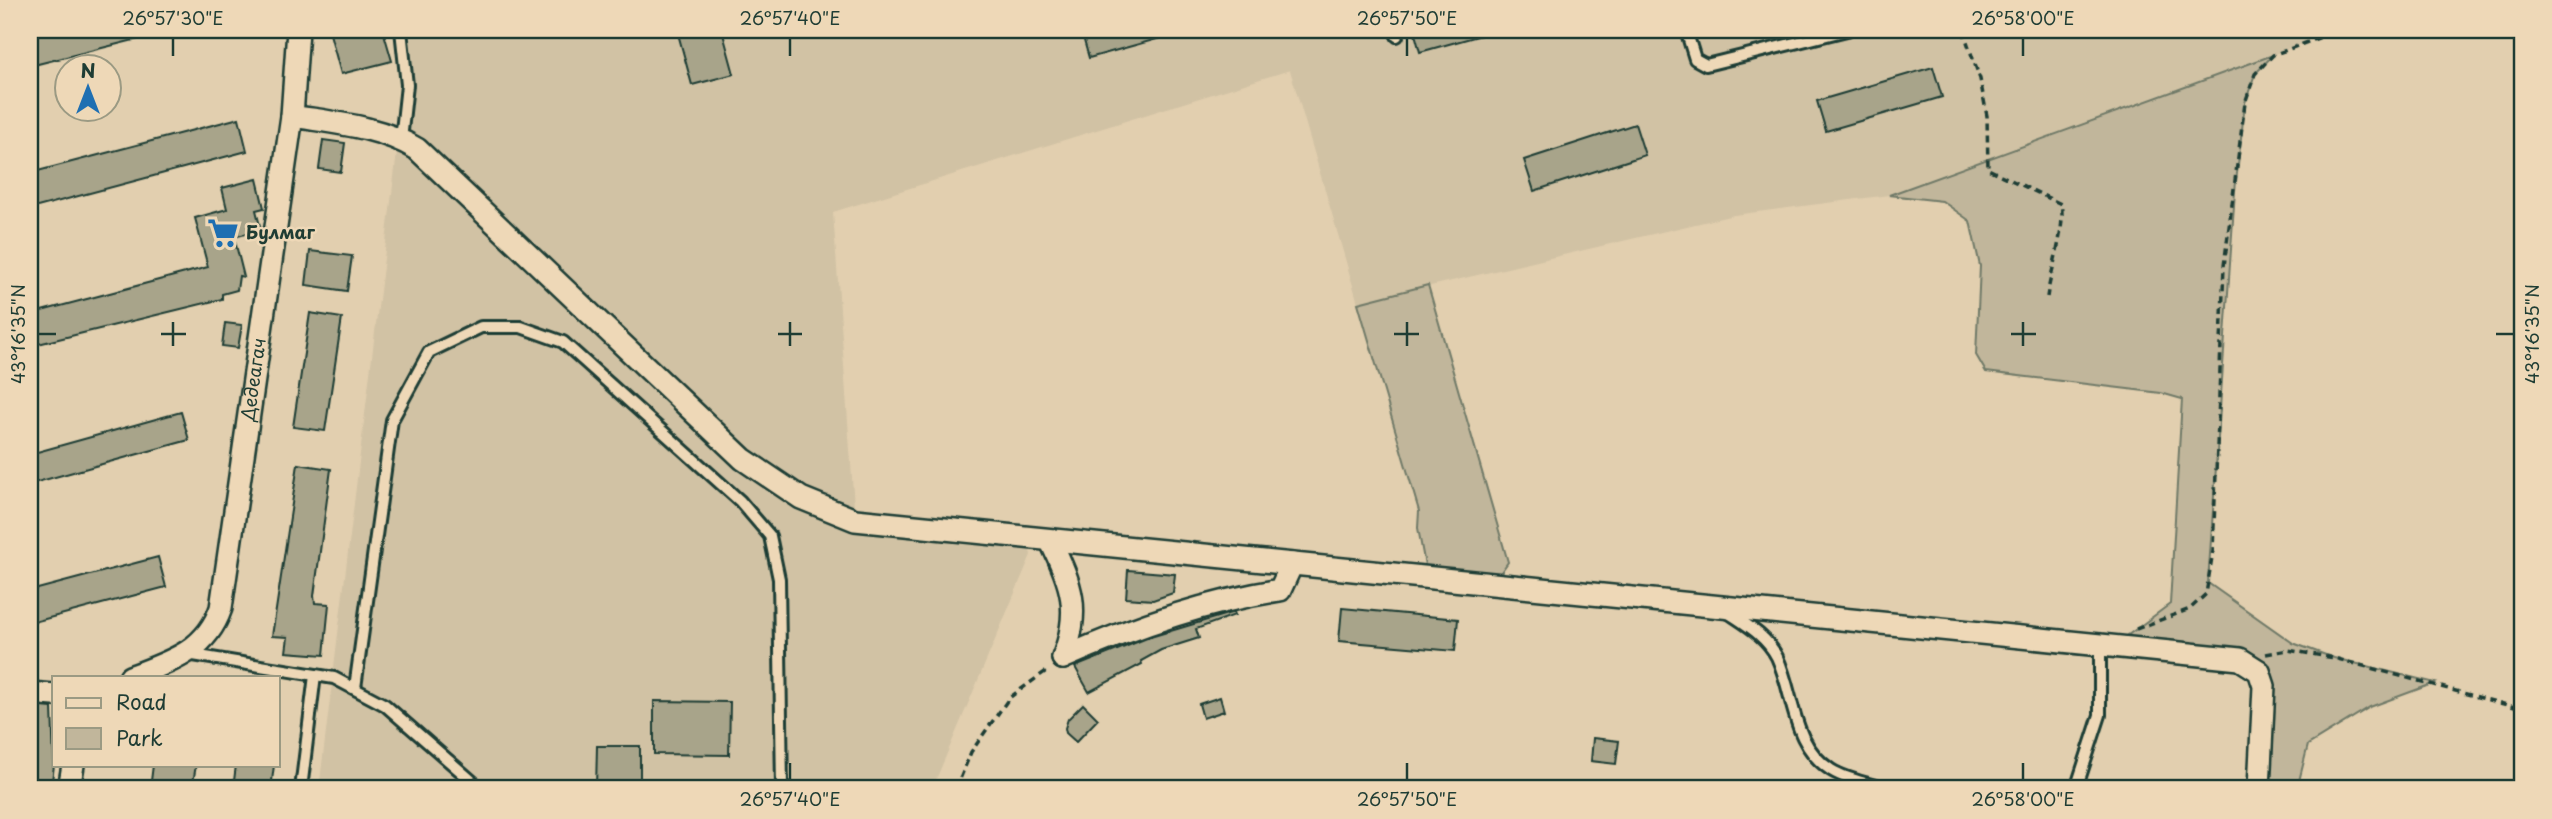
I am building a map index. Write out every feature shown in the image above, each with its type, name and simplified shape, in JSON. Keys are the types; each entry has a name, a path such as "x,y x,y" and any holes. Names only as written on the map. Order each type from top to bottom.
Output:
{"street":[{"name":"Дедеагач","path":"132,676 187,654 210,632 221,608 292,116 298,30"},
{"path":"292,116 373,129 417,149 743,459 801,498 855,520 1051,542 1715,604 2240,659 2259,671 2264,686 2259,789"},
{"path":"1051,542 1069,580 1073,611 1073,632 1063,658"},
{"path":"1063,658 1136,625 1230,598 1280,590 1292,564"},
{"path":"30,693 52,695"},
{"path":"69,789 73,766"}],"lane":[{"path":"401,30 407,85 401,140"},
{"path":"1686,30 1695,59 1706,65 1847,30"},
{"path":"355,688 392,420 429,352 481,327 521,327 563,342 740,501 770,536 779,579 782,789"},
{"path":"1715,604 1761,635 1777,657 1800,733 1815,757 1834,772 1887,789"},
{"path":"2076,789 2100,715 2106,647"},
{"path":"187,654 334,678 385,705 481,789"},
{"path":"301,789 315,675"}],"path":[{"path":"1963,30 1980,79 1987,116 1988,169 2061,204 2064,220 2052,260 2047,297"},
{"path":"2106,647 2140,627 2190,609 2206,594 2213,551 2224,266 2245,103 2255,74 2273,55 2340,30"},
{"path":"2240,659 2288,650 2334,658 2522,709"},
{"path":"956,789 971,752 1009,698 1063,658"}],"shaded area":[{"path":"412,30 2340,30 1889,195 1734,215 1358,303 1290,70 833,212 855,520 1028,540 1031,555 932,789 319,789"}],"green space":[{"path":"2273,55 2255,74 2245,103 2235,191 2208,583 2293,643 2334,658 2435,683 2370,707 2308,745 2297,789 2259,789 2258,671 2112,647 2170,604 2182,399 2161,393 1986,372 1976,355 1980,266 1970,221 1942,201 1889,195"},
{"path":"1428,285 1508,562 1494,582 1427,576 1418,528 1419,511 1358,303"}],"building":[{"path":"52,30 153,30 154,35 86,52 52,52 52,60 30,66 30,35"},
{"path":"329,30 383,30 392,61 341,74"},
{"path":"677,30 722,30 734,74 692,85"},
{"path":"1081,30 1175,30 1175,34 1089,58"},
{"path":"1414,30 1484,30 1485,34 1420,52"},
{"path":"1933,67 1942,97 1826,131 1817,101"},
{"path":"239,118 247,151 30,209 30,173"},
{"path":"1635,124 1645,155 1534,191 1524,160"},
{"path":"323,140 345,143 341,172 319,169"},
{"path":"257,179 264,208 256,210 261,230 234,237 244,277 239,276 237,290 222,294 222,299 30,346 30,314 208,267 195,218 227,209 222,188"},
{"path":"310,251 352,256 347,291 306,285"},
{"path":"310,313 342,318 325,431 293,427"},
{"path":"225,323 242,325 238,348 222,346"},
{"path":"181,412 189,440 30,484 30,454"},
{"path":"298,464 331,469 314,596 315,603 329,604 324,655 286,652 288,637 272,636"},
{"path":"158,557 166,587 30,623 30,591"},
{"path":"1128,570 1175,574 1173,593 1153,600 1126,598"},
{"path":"1342,608 1458,619 1455,651 1339,641"},
{"path":"1234,612 1235,615 1196,629 1199,638 1161,650 1141,661 1142,664 1089,692 1075,667 1147,638"},
{"path":"1220,697 1224,711 1203,718 1199,704"},
{"path":"654,701 730,702 729,755 654,754"},
{"path":"1083,704 1098,719 1076,742 1066,733 1065,728 1068,719"},
{"path":"30,706 52,708 54,766 51,789 30,789 30,767 34,768 38,728 30,728"},
{"path":"1593,738 1619,741 1616,764 1591,761"},
{"path":"597,746 640,746 640,789 596,789"},
{"path":"153,766 196,766 192,789 150,789"},
{"path":"236,766 274,766 271,789 233,789"}],"place":[{"name":"Булмаг","path":"223,233"}]}
